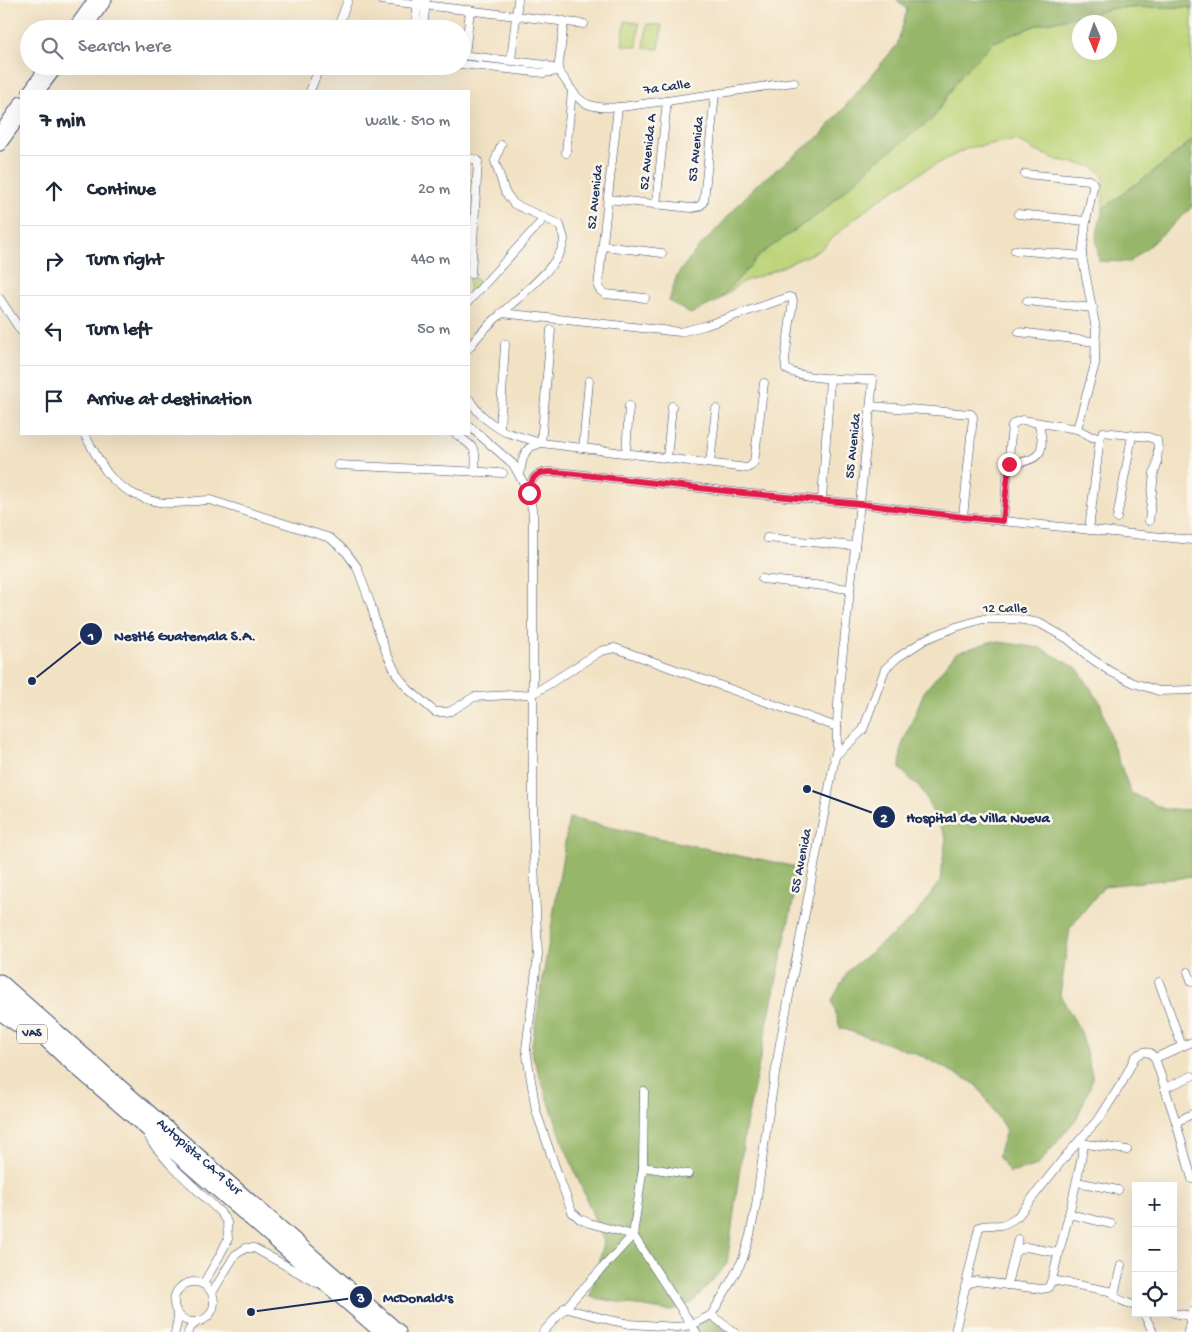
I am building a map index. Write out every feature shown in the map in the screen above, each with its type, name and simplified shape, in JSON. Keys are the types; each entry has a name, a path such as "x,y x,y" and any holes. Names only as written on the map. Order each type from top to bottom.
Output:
{"highway":[{"name":"Autopista CA-9 Sur","path":"0,982 398,1332"},
{"name":"Autopista CA-9 Sur","path":"0,996 64,1056 382,1332"},
{"name":"VAS","path":"0,1012 64,1056"},
{"path":"344,1300 375,1332"}],"main road":[{"path":"80,20 94,0"},
{"path":"92,20 106,0"},
{"path":"30,90 41,75"},
{"path":"40,90 51,75"},
{"path":"0,132 20,103"},
{"path":"0,145 20,117"}],"street":[{"path":"340,20 348,0"},
{"path":"381,0 422,2 584,24"},
{"path":"511,60 518,0"},
{"path":"417,20 422,2"},
{"path":"422,2 423,20"},
{"path":"468,20 470,10"},
{"path":"558,71 564,21"},
{"path":"470,56 546,65 558,71"},
{"path":"470,65 544,73 558,71"},
{"name":"7a Calle","path":"558,71 572,91 583,102 589,105 618,107 794,82"},
{"path":"310,90 316,75"},
{"path":"566,153 572,91"},
{"name":"53 Avenida","path":"656,205 693,208 700,206 704,200 716,94"},
{"name":"52 Avenida A","path":"656,205 667,101"},
{"name":"52 Avenida","path":"618,107 598,283 599,289 605,294 645,298"},
{"path":"470,346 501,313 550,269 557,258 564,239 560,225 514,204 505,192 495,161 501,145"},
{"path":"470,158 478,160 477,276 470,298"},
{"path":"1025,174 1089,180 1092,183 1093,188 1086,221 1082,256 1096,328 1095,364 1077,430"},
{"path":"608,199 656,205"},
{"path":"1018,214 1086,221"},
{"path":"477,276 540,223"},
{"path":"603,246 662,253"},
{"path":"1015,250 1082,256"},
{"path":"501,313 680,332 704,326 789,297 792,298 785,359 786,369 792,373 830,378 822,500"},
{"path":"0,299 20,329"},
{"path":"1027,301 1093,308"},
{"path":"541,443 551,330"},
{"path":"1019,332 1096,342"},
{"path":"500,430 505,344"},
{"name":"55 Avenida","path":"711,1315 743,1259 750,1235 780,1043 837,747 840,674 861,504 873,380 830,378"},
{"path":"583,448 589,381"},
{"path":"470,401 481,416 500,430 541,443 747,468 754,462 764,384"},
{"path":"626,453 630,406"},
{"path":"667,458 672,406"},
{"path":"871,406 971,414 973,417 963,517"},
{"path":"710,463 716,409"},
{"path":"1003,521 1012,425 1022,420 1038,422 1077,430 1092,437 1100,437"},
{"path":"1009,464 1031,460 1037,456 1041,450 1042,442 1042,434 1038,422"},
{"path":"470,427 513,464 529,493 533,515 533,833 538,954 526,1049 536,1111 572,1212 580,1219 589,1223 633,1235 694,1328"},
{"path":"1089,530 1100,437 1103,432 1148,437 1156,440 1158,449 1157,464 1154,473 1149,521"},
{"path":"85,435 109,474 120,485 136,495 154,501 178,504 196,500 210,500 330,538 346,552 357,567 386,652 397,676 431,710 440,712 451,711 474,697 532,694 601,651 615,648 837,727"},
{"path":"457,435 476,451 476,472"},
{"path":"1117,518 1132,436"},
{"path":"520,476 525,454 529,448 541,443"},
{"path":"338,465 503,473"},
{"path":"529,493 535,476 545,472 567,473 861,504 963,517 1192,540"},
{"path":"767,538 855,546"},
{"path":"762,579 850,589"},
{"name":"12 Calle","path":"834,757 863,730 885,669 897,658 926,639 983,619 1018,619 1039,623 1068,639 1111,672 1134,683 1159,691 1192,690"},
{"path":"1188,972 1192,982"},
{"path":"1159,982 1182,1046"},
{"path":"1155,1058 1192,1042"},
{"path":"955,1332 979,1227 982,1225 1001,1225 1010,1222 1018,1216 1081,1143 1101,1116 1138,1054 1150,1053 1155,1058 1192,1179"},
{"path":"1165,1088 1192,1076"},
{"path":"544,1332 633,1235 642,1167 644,1091"},
{"path":"1176,1122 1191,1117"},
{"path":"139,1120 153,1144 170,1164 220,1212 227,1222 228,1239 203,1284"},
{"path":"1081,1143 1128,1150"},
{"path":"965,1288 970,1283 976,1281 1007,1286 1048,1288 1052,1280 1070,1214 1077,1182 1081,1143"},
{"path":"642,1167 688,1174"},
{"path":"1077,1182 1118,1190"},
{"path":"1070,1214 1111,1224"},
{"path":"1007,1286 1018,1239"},
{"path":"1015,1252 1026,1247 1059,1253"},
{"path":"212,1293 235,1255 246,1248 254,1248 344,1300"},
{"path":"1122,1266 1114,1295 1116,1298 1132,1304"},
{"path":"1052,1280 1114,1292"},
{"path":"188,1332 198,1321 206,1318 213,1307 214,1300 212,1293 203,1284 188,1282 176,1292 174,1307 178,1314 187,1320 198,1321"},
{"path":"564,1308 630,1324 694,1328 711,1315 734,1332"},
{"path":"1177,1312 1192,1314 1188,1332"},
{"path":"175,1332 178,1314"},
{"path":"1146,1317 1153,1332"}],"green space":[{"path":"897,0 1192,0 1192,9 1186,7 1115,8 1083,15 1072,15 1072,17 1037,25 994,42 961,75 933,118 871,166 824,210 762,253 718,301 690,314 669,301 677,275 698,248 755,186 821,135 897,45 907,10"},
{"path":"1186,7 1192,9 1192,140 1165,163 1103,209 1103,174 1091,166 1058,160 1016,140 968,148 925,170 884,196 850,222 820,250 768,273 742,282 718,301 762,253 824,210 871,166 933,118 961,75 994,42 1037,25 1072,17 1072,60 1117,60 1117,15 1083,15 1115,8"},
{"path":"625,21 639,23 637,47 622,45"},
{"path":"647,24 662,25 659,49 644,48"},
{"path":"1192,140 1192,207 1130,262 1099,261 1096,236 1103,209 1165,163"},
{"path":"470,278 476,279 478,283 470,294"},
{"path":"993,641 1040,648 1077,668 1100,702 1110,737 1131,793 1164,809 1192,810 1192,877 1104,886 1070,928 1060,995 1081,1032 1093,1079 1077,1118 1038,1165 1010,1173 998,1156 1006,1130 977,1085 924,1057 840,1028 832,1000 849,970 913,918 940,881 946,838 921,789 900,769 901,748 924,692 956,653"},
{"path":"569,818 800,868 745,1130 727,1264 692,1303 668,1311 590,1297 604,1242 564,1145 531,1051"},
{"path":"713,1317 731,1332 674,1332"}],"place":[{"name":"Nestlé Guatemala S.A.","path":"32,681"},
{"name":"Hospital de Villa Nueva","path":"807,789"},
{"name":"McDonald's","path":"251,1312"}],"route":[{"path":"529,493 535,476 545,472 567,473 1003,521 1009,464"}]}
